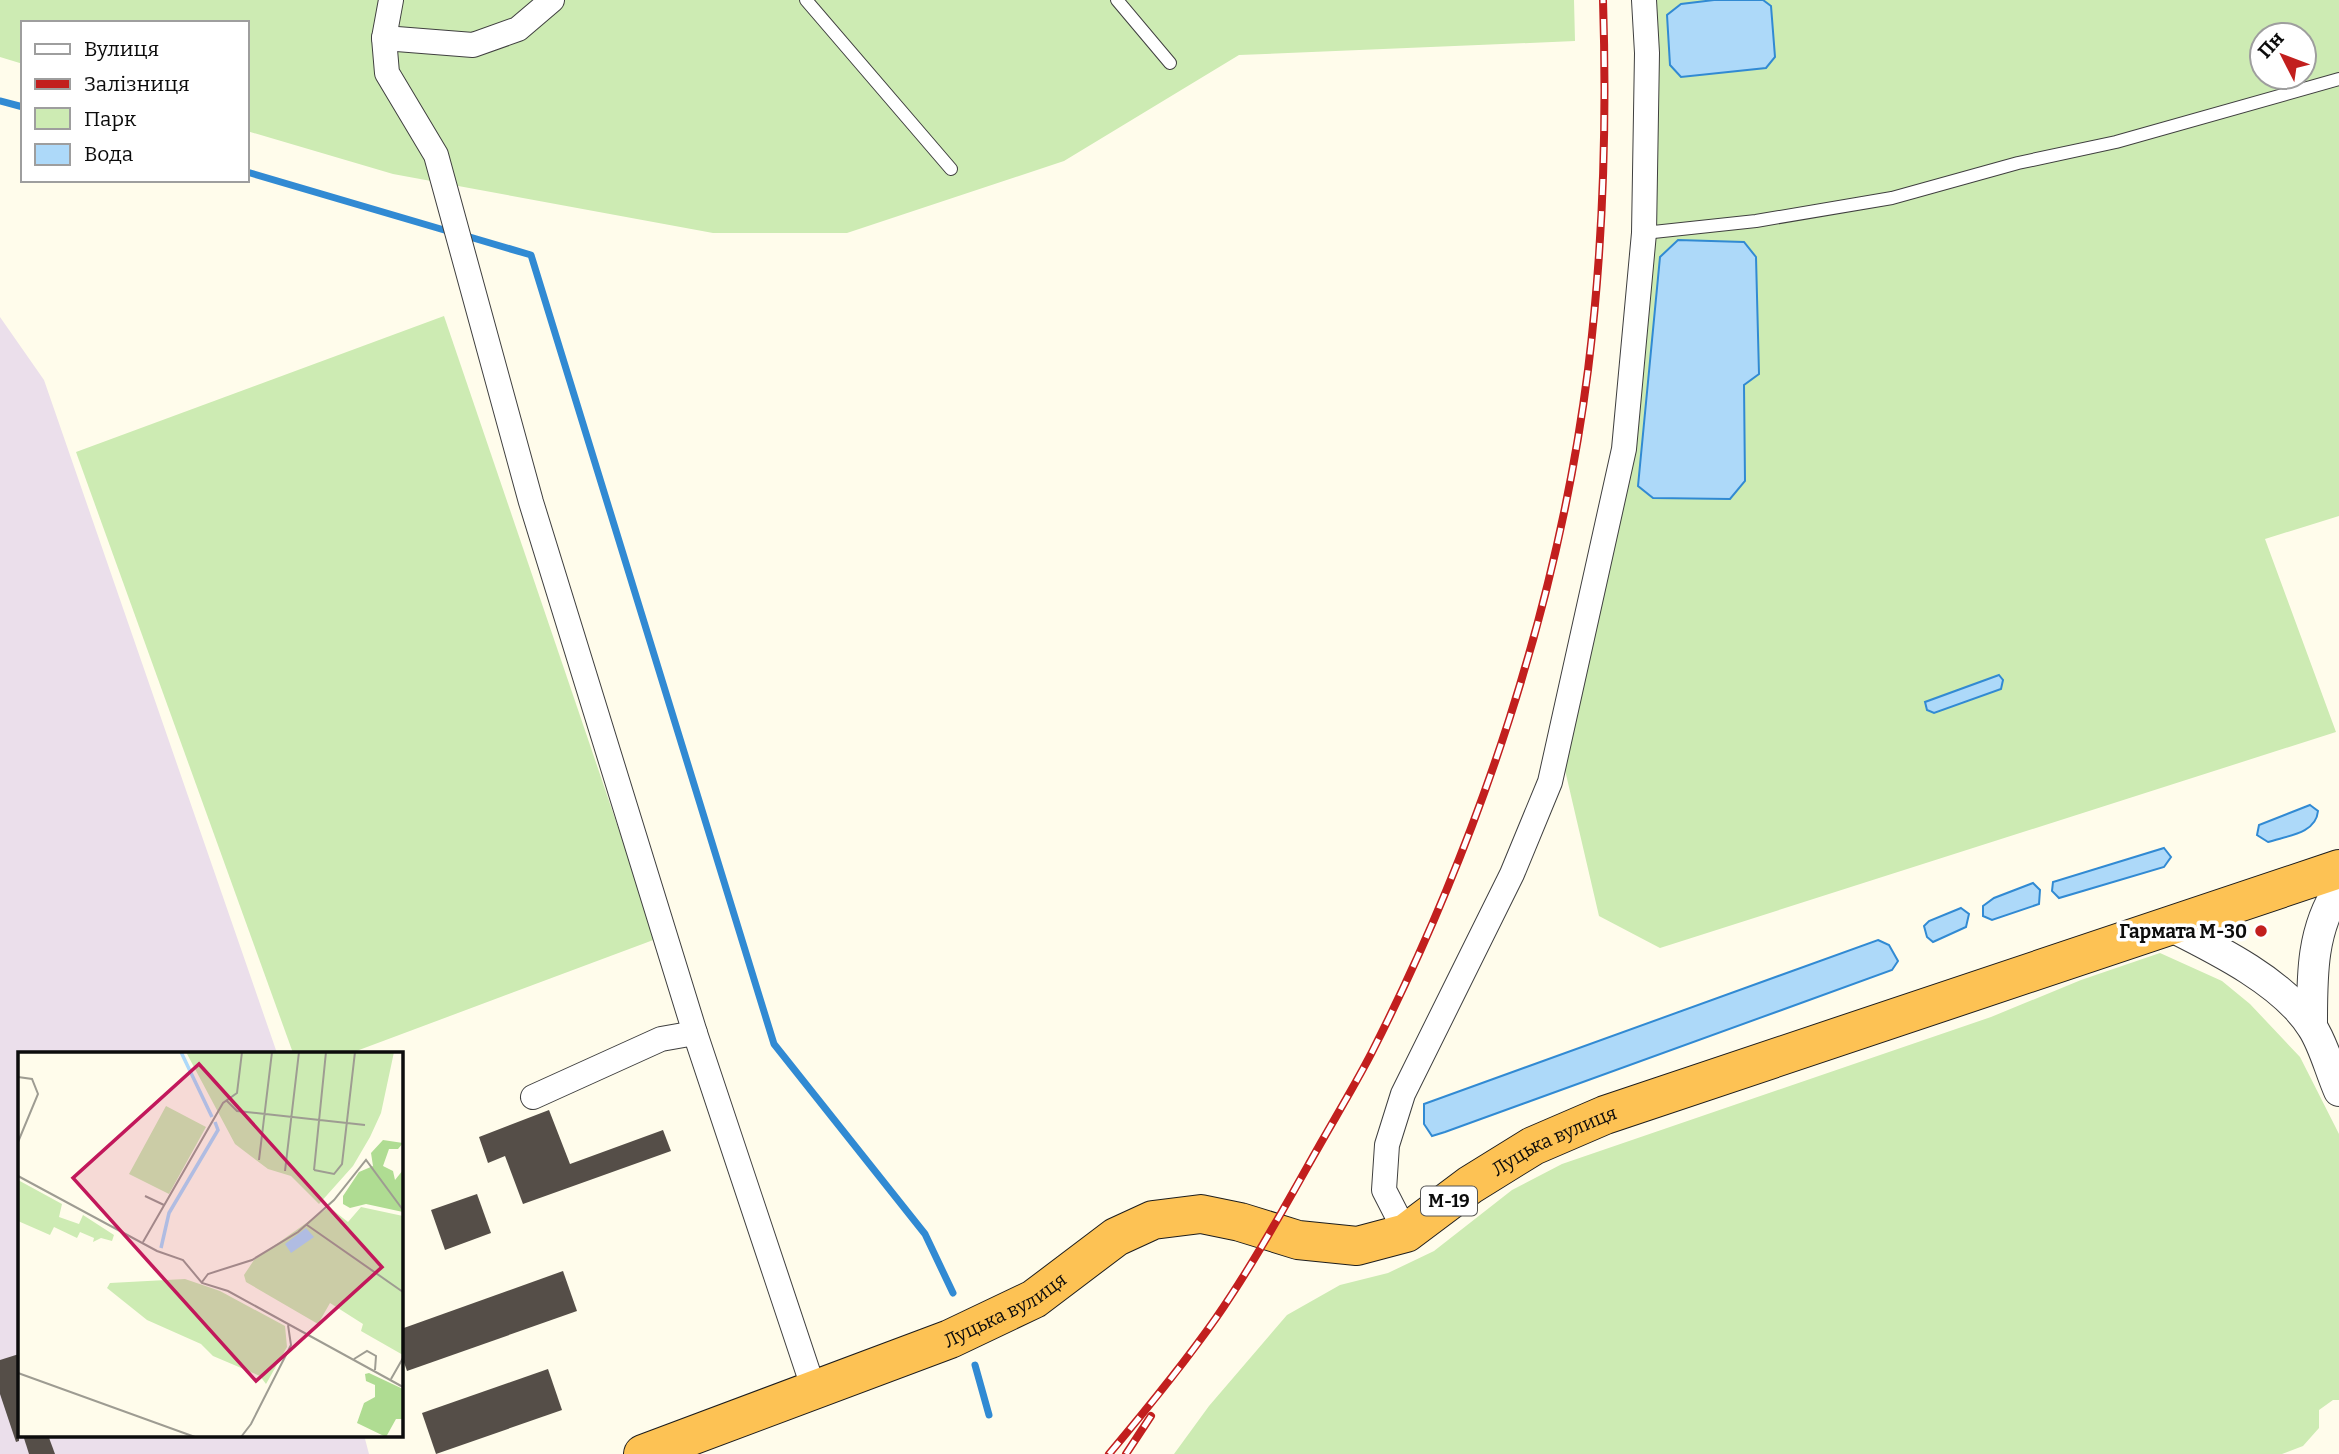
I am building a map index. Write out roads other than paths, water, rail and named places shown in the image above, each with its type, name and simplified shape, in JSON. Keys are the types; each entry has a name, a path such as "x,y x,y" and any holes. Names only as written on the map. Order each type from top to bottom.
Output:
{"highway":[{"name":"Луцька вулиця","path":"643,1454 950,1339 1034,1299 1116,1237 1153,1220 1201,1214 1241,1222 1298,1240 1357,1246 1406,1233 1470,1185 1533,1146 1605,1115 2339,869"}],"street":[{"path":"391,0 384,38 387,72 436,155 531,502 695,1033 814,1390"},
{"path":"384,38 473,45 518,29 552,0"},
{"path":"1406,1233 1384,1190 1387,1146 1403,1094 1512,874 1550,782 1624,450 1644,233 1647,53 1644,0"},
{"path":"2312,1026 2313,968 2320,926 2339,889"},
{"path":"2168,925 2252,971 2281,994 2312,1026 2339,1091"},
{"path":"533,1097 662,1039 695,1033"}],"lane":[{"path":"806,0 951,169"},
{"path":"1117,0 1170,62"},
{"path":"1644,233 1756,221 1892,198 2018,163 2116,142 2339,79"}],"water":[{"path":"1714,0 1763,0 1771,6 1775,57 1766,68 1681,77 1670,65 1667,15 1681,4"},
{"path":"1678,240 1744,242 1756,257 1759,374 1744,385 1745,481 1730,499 1653,498 1638,486 1660,257"},
{"path":"1999,675 2003,680 2001,689 1934,713 1927,710 1925,702"},
{"path":"2310,805 2318,811 2312,825 2306,829 2268,842 2257,835 2259,825"},
{"path":"2164,848 2171,857 2164,867 2059,898 2052,891 2053,882"},
{"path":"2033,883 2040,890 2039,904 1992,920 1983,916 1983,906 1994,898"},
{"path":"1961,908 1969,914 1966,927 1933,942 1927,937 1924,926 1929,921"},
{"path":"1878,940 1889,945 1898,961 1892,970 1445,1132 1432,1136 1424,1124 1424,1104"}],"waterway":[{"path":"0,101 21,106"},
{"path":"248,172 451,232"},
{"path":"463,235 531,255 774,1044 925,1234 953,1293"},
{"path":"975,1365 989,1415"}],"railway":[{"path":"1109,1454 1177,1370 1229,1298 1267,1238 1365,1065 1411,972 1447,890 1509,720 1535,634 1557,546 1588,370 1603,185 1603,0"},
{"path":"1126,1454 1151,1416"}],"place":[{"name":"Гармата М-30","path":"2261,931"}]}
